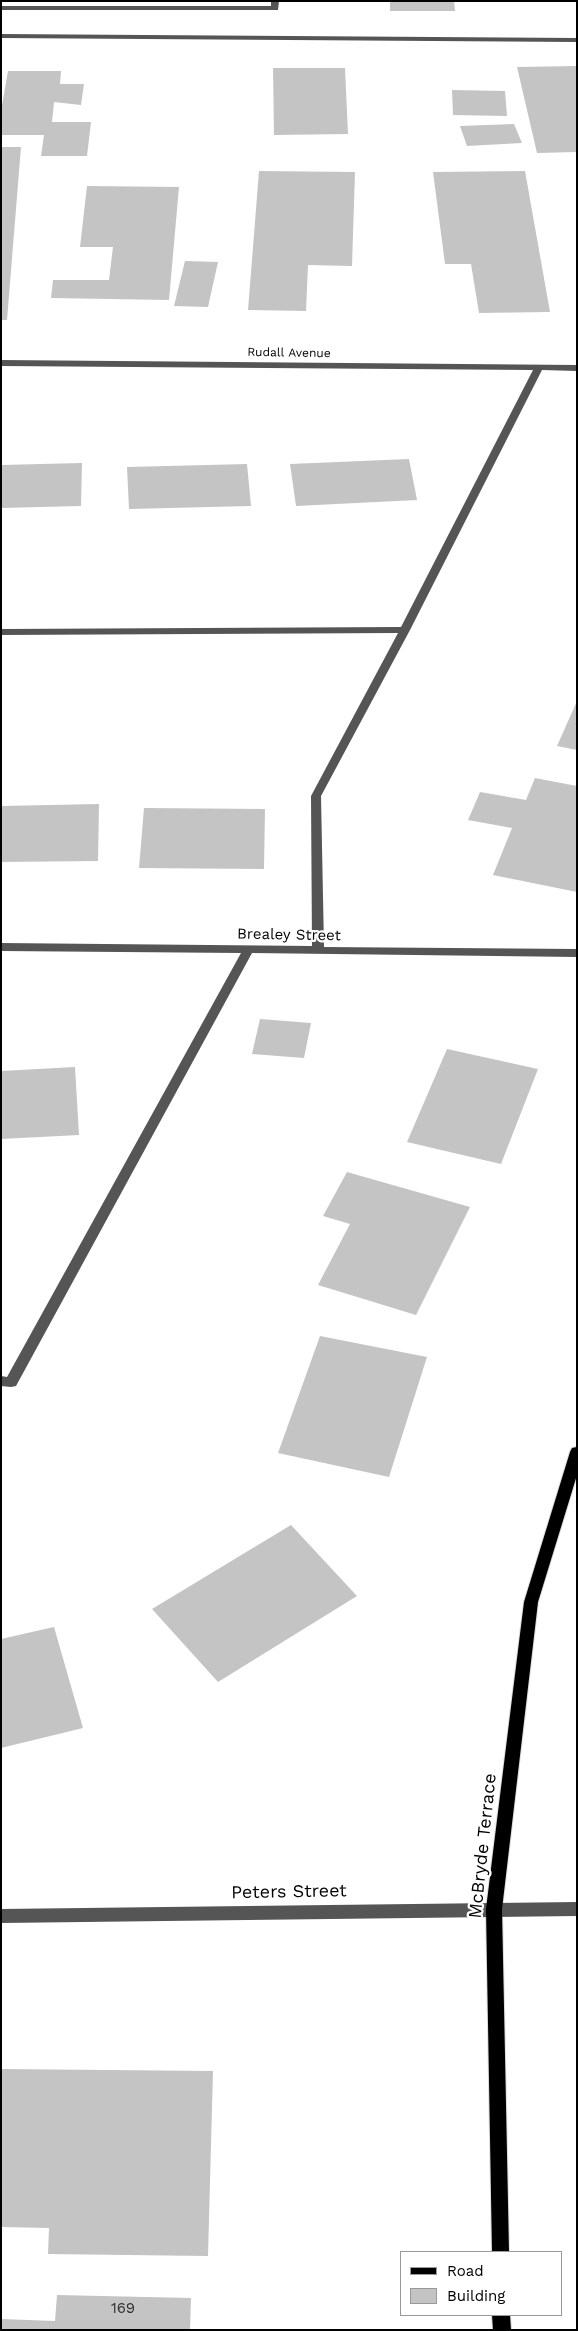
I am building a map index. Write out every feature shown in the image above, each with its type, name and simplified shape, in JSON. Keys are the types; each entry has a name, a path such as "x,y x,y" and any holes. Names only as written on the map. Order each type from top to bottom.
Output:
{"main road":[{"name":"McBryde Terrace","path":"500,2251 494,1908 531,1602 577,1452"},
{"path":"501,2316 502,2330"}],"street":[{"path":"1,8 275,8 275,1"},
{"path":"1,36 577,40"},
{"name":"Rudall Avenue","path":"1,363 577,368"},
{"path":"318,950 316,796 405,630 539,368"},
{"path":"1,632 405,630"},
{"name":"Brealey Street","path":"1,947 577,953"},
{"path":"1,1381 11,1382 249,949"},
{"name":"Peters Street","path":"1,1916 494,1908 577,1909"}],"building":[{"path":"390,1 454,1 455,11 390,11"},
{"path":"577,66 577,152 537,153 517,67"},
{"path":"273,68 345,68 348,134 274,135"},
{"path":"8,71 61,71 60,84 84,84 81,105 54,102 52,122 91,122 87,156 41,156 44,135 1,135 1,111"},
{"path":"452,90 505,91 507,116 453,115"},
{"path":"514,124 522,143 467,146 460,126"},
{"path":"1,147 21,147 7,320 1,320"},
{"path":"259,171 355,172 352,266 308,265 306,311 248,310"},
{"path":"525,171 550,312 479,313 471,264 445,264 433,172"},
{"path":"87,186 179,187 169,300 51,298 53,280 109,280 113,247 80,247"},
{"path":"185,261 218,262 208,307 174,306"},
{"path":"409,459 417,500 296,506 290,464"},
{"path":"82,463 81,506 1,508 1,465"},
{"path":"247,464 251,506 129,509 127,467"},
{"path":"577,701 577,750 557,746"},
{"path":"535,778 577,786 577,892 493,875 512,828 468,820 480,792 526,800"},
{"path":"99,804 98,861 1,862 1,806"},
{"path":"144,808 265,809 264,869 139,868"},
{"path":"260,1019 311,1023 304,1058 252,1054"},
{"path":"447,1049 538,1069 501,1164 407,1142"},
{"path":"75,1067 79,1135 1,1139 1,1071"},
{"path":"347,1172 470,1207 416,1315 318,1285 350,1224 323,1216"},
{"path":"320,1336 427,1357 389,1477 278,1453"},
{"path":"291,1525 357,1596 218,1682 152,1609"},
{"path":"54,1627 83,1728 1,1748 1,1639"},
{"path":"1,2069 213,2071 208,2256 48,2254 49,2228 1,2227"},
{"path":"57,2295 191,2298 190,2330 1,2330 1,2319 55,2321"}]}
